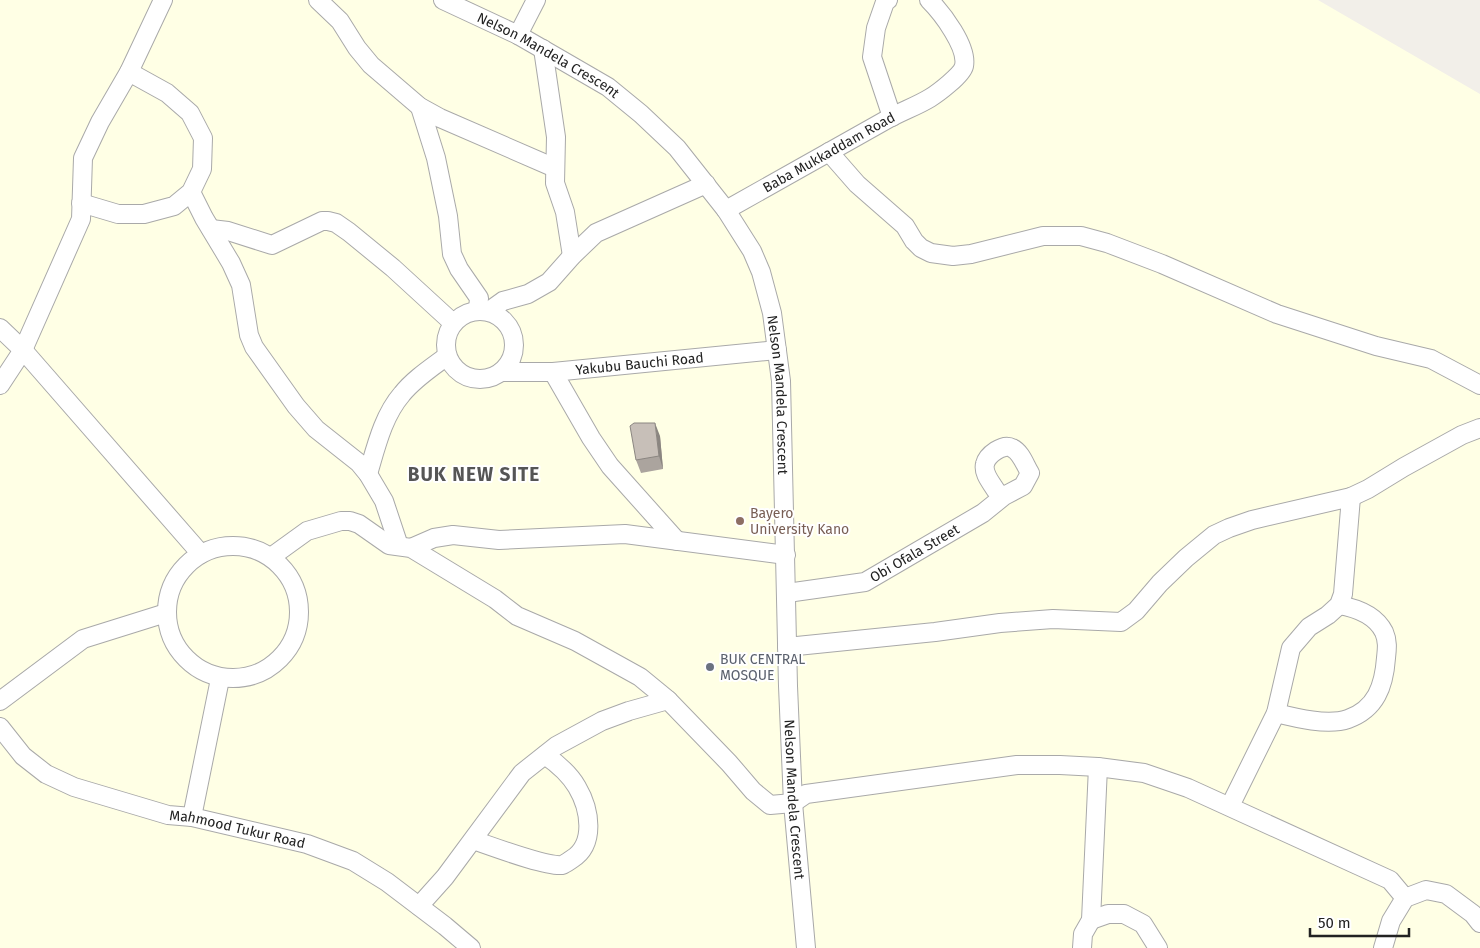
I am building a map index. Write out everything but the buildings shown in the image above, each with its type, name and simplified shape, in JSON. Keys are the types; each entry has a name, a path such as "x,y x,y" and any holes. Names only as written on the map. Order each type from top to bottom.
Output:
{"street":[{"path":"0,385 23,350 81,218 83,158 100,122 129,72 163,0"},
{"path":"318,0 340,21 357,48 371,65 420,107 440,118 555,168"},
{"name":"Nelson Mandela Crescent","path":"443,0 518,35 608,87 628,103 677,148 706,184 726,210 752,250 761,272 772,313 781,380 793,803 806,948"},
{"path":"518,35 536,0"},
{"path":"888,0 885,2 876,28 872,57 892,116"},
{"name":"Baba Mukkaddam Road","path":"726,210 892,116 931,97 959,74 964,66 955,35 944,16 929,0"},
{"path":"543,49 556,137 555,183 565,212 572,256"},
{"path":"81,203 118,214 144,214 174,206 191,192 202,169 203,138 190,113 167,93 129,72"},
{"path":"420,107 438,167 448,216 452,254 459,270 479,298 484,311"},
{"path":"828,152 857,184 905,226 914,241 921,248 931,253 953,256 962,255 1043,236 1080,236 1134,253 1277,314 1376,346 1431,360 1480,385"},
{"path":"484,311 503,301 528,294 549,282 572,256 596,234 706,184"},
{"path":"191,192 231,263 241,285 249,335 254,346 296,406 316,429 359,463 368,474 384,501 405,547"},
{"path":"211,228 228,231 272,245 322,221 336,223 393,268 453,323"},
{"path":"484,311 499,316 507,324 512,333 514,344 513,355 501,372 492,378 481,380 470,378 452,366 445,346 446,335 458,317 468,312 484,311"},
{"path":"0,328 23,350 201,554"},
{"name":"Yakubu Bauchi Road","path":"501,372 553,372 777,350"},
{"path":"368,474 387,416 401,395 417,379 447,356"},
{"path":"553,372 591,438 610,466 677,541"},
{"path":"788,647 935,632 1000,623 1053,620 1121,622 1136,611 1160,583 1186,558 1214,535 1252,520 1351,497 1462,435 1480,428"},
{"name":"Obi Ofala Street","path":"787,593 865,582 983,512 1004,496"},
{"path":"1230,806 1276,713 1291,648 1309,627 1328,615 1339,605 1343,594 1351,497"},
{"path":"271,557 307,531 341,521 359,524 380,540 389,545 405,547 495,600 518,616 575,641 640,677 668,700 729,763 753,791 770,805 793,803 806,794 1009,766 1060,765 1098,767 1144,773 1188,788 1230,806 1390,880 1405,898"},
{"path":"405,547 434,538 453,535 499,540 625,534 786,555"},
{"path":"232,545 252,548 271,557 286,572 296,591 300,611 297,632 288,651 273,666 254,676 220,679 194,667 179,652 170,634 166,613 169,592 178,573 193,558 211,549 232,545"},
{"path":"1276,713 1318,721 1347,720 1363,712 1372,704 1379,693 1383,680 1387,642 1383,630 1364,612 1339,605"},
{"path":"0,701 83,639 166,613"},
{"path":"192,817 220,679"},
{"path":"419,906 446,877 522,773 556,746 602,721 668,700"},
{"name":"Mahmood Tukur Road","path":"1,731 23,756 46,774 74,787 168,815 192,817 307,844 353,861 387,882 471,948"},
{"path":"473,840 545,863 562,865 578,855 587,842 589,828 584,805 578,788 563,767 545,755"},
{"path":"1082,948 1083,934 1091,920 1098,767"},
{"path":"1383,948 1391,921 1405,898 1426,890 1446,894 1473,914 1480,923"},
{"path":"1091,920 1108,914 1124,914 1143,924 1158,948"}],"shaded area":[{"name":"Bayero University Kano","path":"0,0 1318,0 1480,94 1480,948 0,948"}],"place":[{"name":"Bayero University Kano","path":"740,521"},
{"name":"BUK CENTRAL MOSQUE","path":"710,667"}],"district":[{"name":"BUK NEW SITE","path":"474,474"}]}
